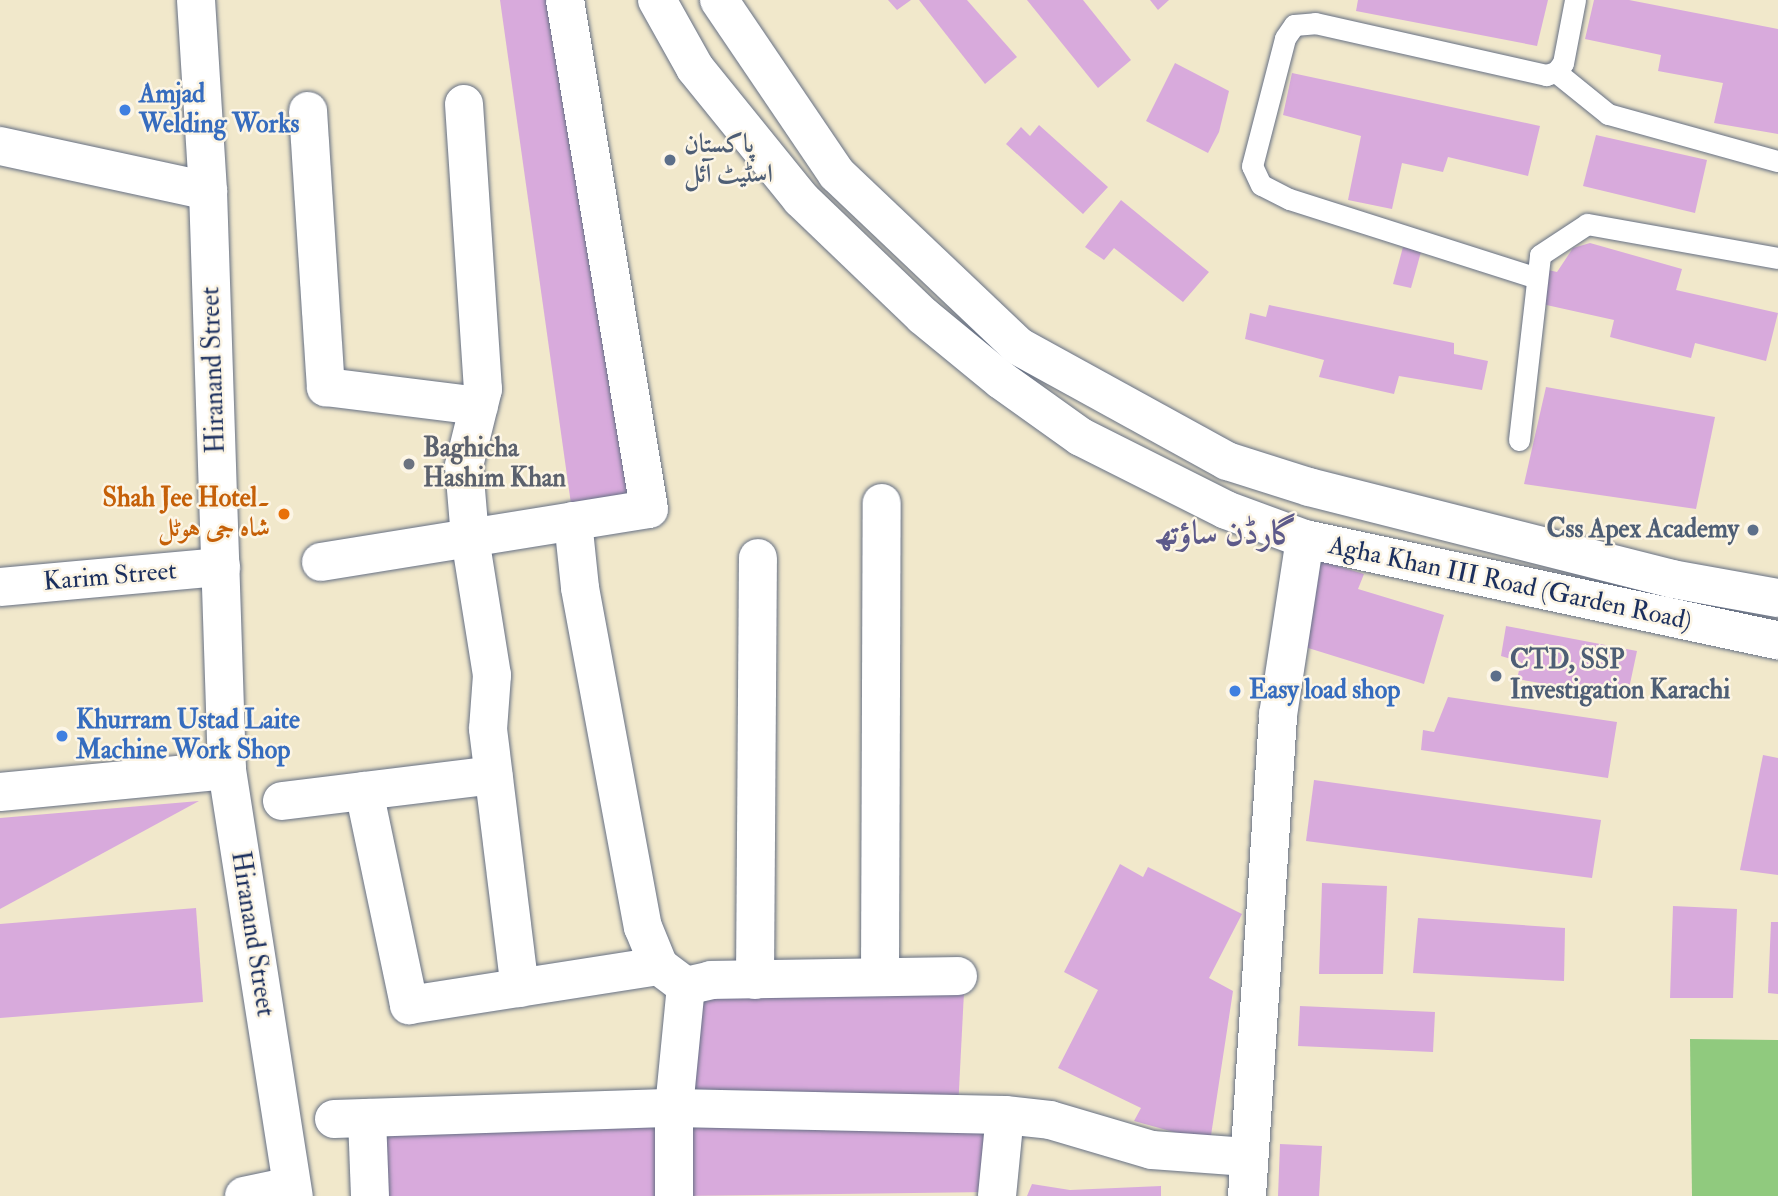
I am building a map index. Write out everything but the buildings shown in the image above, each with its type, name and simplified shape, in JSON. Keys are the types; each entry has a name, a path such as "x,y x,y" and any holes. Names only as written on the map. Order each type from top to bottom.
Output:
{"street":[{"name":"Hiranand Street","path":"196,0 208,191 227,771 293,1191"},
{"path":"321,562 649,509 565,0"},
{"name":"Agha Khan III Road (Garden Road)","path":"657,0 695,68 801,199 923,316 1001,380 1081,437 1226,510 1305,539 1778,640"},
{"name":"Agha Khan III Road (Garden Road)","path":"719,0 836,174 1018,346 1227,461 1309,487 1646,572 1778,598"},
{"path":"464,104 483,389 464,466 470,538 492,675 488,729 520,988"},
{"path":"308,111 326,387 479,406"},
{"path":"0,146 208,191"},
{"path":"880,977 882,503"},
{"path":"573,521 580,588 643,927 673,976 674,1196"},
{"path":"1247,1196 1247,1157 1278,715 1305,539"},
{"path":"755,979 758,558"},
{"name":"Karim Street","path":"0,587 220,567"},
{"path":"0,792 227,771"},
{"path":"282,801 493,775"},
{"path":"364,791 409,1005 520,988 673,976 755,979 958,976"},
{"path":"370,1196 351,1119 674,1108 1005,1115 1050,1120 1152,1150 1247,1157"},
{"path":"997,1196 1005,1115"},
{"path":"244,1196 293,1191"}],"lane":[{"path":"1537,278 1289,199 1261,185 1252,166 1285,38 1294,24 1315,23 1546,75 1556,72 1563,63 1575,0"},
{"path":"1556,72 1608,114 1778,161"},
{"path":"1520,440 1540,254 1587,223 1778,258"}],"green space":[{"path":"1690,1039 1778,1040 1778,1196 1692,1196"}],"place":[{"name":"Amjad Welding Works","path":"125,110"},
{"name":"پاکستان اسٹیٹ آئل","path":"670,160"},
{"name":"Baghicha Hashim Khan","path":"409,464"},
{"name":"Shah Jee Hotel۔ شاہ جی ہوٹل","path":"284,514"},
{"name":"Css Apex Academy","path":"1753,530"},
{"name":"CTD, SSP Investigation Karachi","path":"1496,676"},
{"name":"Easy load shop","path":"1235,691"},
{"name":"Khurram Ustad Laite Machine Work Shop","path":"62,736"}],"district":[{"name":"گارڈن ساؤتھ","path":"1226,534"}]}
